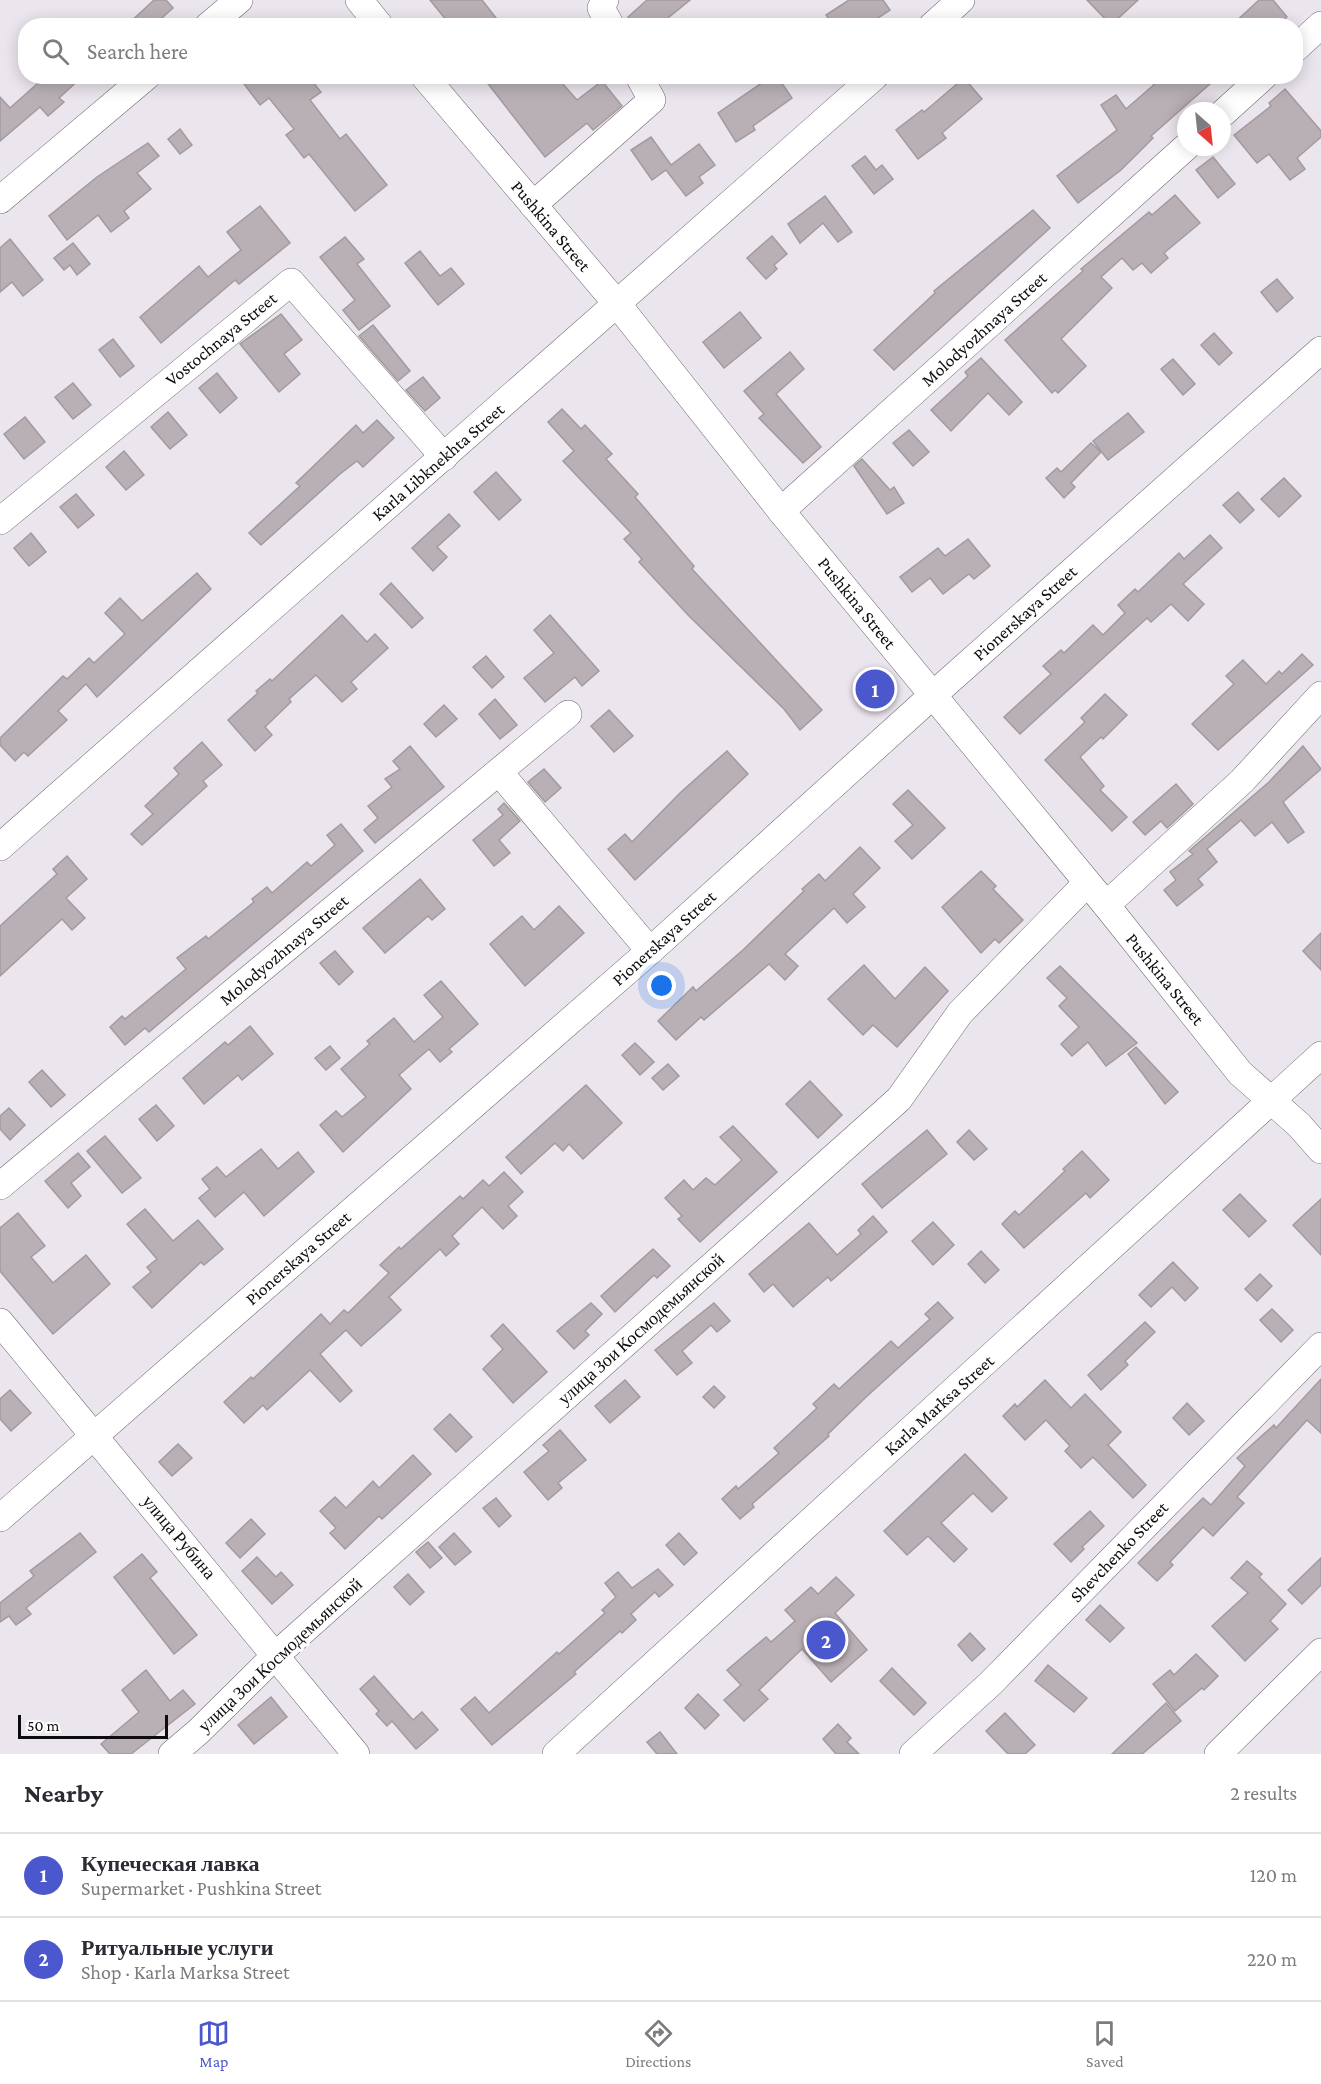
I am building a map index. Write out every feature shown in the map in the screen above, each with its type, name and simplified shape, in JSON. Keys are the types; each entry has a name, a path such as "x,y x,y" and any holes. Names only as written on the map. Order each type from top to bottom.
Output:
{"street":[{"path":"218,18 239,0"},
{"path":"359,0 374,18"},
{"path":"605,0 601,8 607,18"},
{"path":"941,18 961,0"},
{"path":"1303,42 1321,25"},
{"path":"0,200 138,84"},
{"name":"Pushkina Street","path":"431,84 618,305 781,511 1106,905 1240,1073 1271,1103 1299,1125 1321,1150"},
{"path":"532,205 652,100 643,84"},
{"name":"Karla Libknekhta Street","path":"0,847 618,305 866,84"},
{"path":"1231,106 1255,84"},
{"name":"Molodyozhnaya Street","path":"781,511 1177,155"},
{"name":"Vostochnaya Street","path":"0,521 291,282 444,457"},
{"name":"Pionerskaya Street","path":"0,1518 650,951 933,695 1321,350"},
{"path":"1106,905 1242,781 1321,695"},
{"name":"Molodyozhnaya Street","path":"0,1186 568,714"},
{"path":"499,772 650,951"},
{"name":"улица Зои Космодемьянской","path":"172,1754 198,1732 276,1654 899,1099 960,1013 1087,883"},
{"name":"Karla Marksa Street","path":"556,1754 1321,1055"},
{"name":"улица Рубина","path":"0,1322 276,1654 356,1754"},
{"name":"Shevchenko Street","path":"913,1754 991,1683 1321,1346"},
{"path":"1218,1754 1321,1652"}],"building":[{"path":"154,0 166,0 173,8 162,18 135,18"},
{"path":"430,0 482,0 496,18 445,18"},
{"path":"647,0 690,0 668,18 628,17"},
{"path":"849,0 883,0 890,10 878,18 828,18 826,15"},
{"path":"1087,0 1138,0 1119,18 1104,18"},
{"path":"1259,0 1273,0 1287,17 1286,18 1240,18"},
{"path":"37,84 74,84 59,98 64,102 48,116 40,107 0,141 0,97 10,108"},
{"path":"244,84 314,84 321,92 310,100 340,139 346,134 387,185 355,211 309,154 304,158 286,135 294,129 269,98 260,105"},
{"path":"488,84 563,84 577,100 598,84 604,84 622,106 593,130 587,123 545,157"},
{"path":"760,84 782,84 792,98 753,126 755,130 736,142 718,113"},
{"path":"957,84 969,84 982,99 942,133 946,138 918,159 896,130 922,110 924,112"},
{"path":"1155,84 1210,84 1190,102 1177,102 1177,113 1151,136 1153,138 1121,170 1078,203 1057,176 1117,130 1101,105 1116,95 1126,109"},
{"path":"1285,89 1321,131 1321,137 1297,158 1305,169 1290,180 1269,154 1257,163 1234,135 1271,106 1269,103"},
{"path":"180,129 192,145 180,154 168,139"},
{"path":"651,137 671,165 699,144 715,165 699,177 703,183 686,196 666,170 652,180 631,150"},
{"path":"148,143 159,156 137,173 151,189 124,211 129,218 111,232 98,215 67,240 49,216 97,177"},
{"path":"865,156 876,170 882,165 893,179 874,194 852,166"},
{"path":"1213,157 1235,184 1218,198 1196,170"},
{"path":"1175,195 1200,223 1164,253 1168,258 1151,273 1142,263 1133,270 1122,258 1101,277 1112,288 1061,339 1086,366 1058,393 1055,390 1052,393 1005,340 1083,271 1081,269 1149,212 1152,215"},
{"path":"825,196 852,232 838,242 823,223 800,243 788,224"},
{"path":"260,206 290,243 239,284 235,280 161,343 140,317 199,266 208,277 241,250 227,232"},
{"path":"1033,210 1050,228 894,370 874,350 935,293 934,291"},
{"path":"772,236 787,254 774,265 777,269 766,279 747,258"},
{"path":"345,237 364,259 357,264 390,306 359,330 343,310 355,300 320,257"},
{"path":"10,239 43,280 23,296 12,282 0,292 0,248"},
{"path":"73,243 90,264 77,275 70,265 64,270 54,258"},
{"path":"420,251 440,276 451,268 464,284 438,305 405,263"},
{"path":"1277,279 1293,298 1277,312 1261,292"},
{"path":"740,312 761,338 724,368 703,342"},
{"path":"281,314 302,340 284,354 300,374 279,392 240,344"},
{"path":"373,325 410,371 398,381 359,336"},
{"path":"1214,333 1232,353 1219,365 1201,345"},
{"path":"113,339 134,366 120,377 99,350"},
{"path":"790,352 804,369 776,394 821,447 803,463 759,418 764,414 744,391"},
{"path":"981,358 1022,402 1009,415 988,393 951,431 931,410 968,376 965,372"},
{"path":"1173,359 1195,384 1183,395 1161,369"},
{"path":"217,373 237,398 220,413 199,388"},
{"path":"423,377 440,398 425,411 406,390"},
{"path":"73,383 91,405 73,419 55,397"},
{"path":"562,409 581,429 585,425 612,454 606,459 638,494 635,497 694,566 692,569 822,710 800,730 784,709 689,616 639,562 642,559 624,539 631,533 563,461 574,451 548,422"},
{"path":"168,412 187,435 170,449 151,427"},
{"path":"1128,413 1144,432 1108,460 1093,441"},
{"path":"25,417 45,442 24,459 4,434"},
{"path":"377,420 394,438 363,467 357,461 340,474 261,545 249,533 300,486 296,483 356,425 363,433"},
{"path":"909,430 929,452 913,466 893,443"},
{"path":"1091,443 1101,452 1071,483 1075,487 1064,498 1046,478 1057,468 1061,472"},
{"path":"124,451 144,475 126,490 106,467"},
{"path":"862,459 890,490 894,487 904,503 887,514 854,466"},
{"path":"496,472 521,500 499,520 474,492"},
{"path":"1284,478 1301,496 1279,517 1261,499"},
{"path":"1238,492 1254,510 1240,523 1223,505"},
{"path":"76,494 94,515 78,528 60,507"},
{"path":"449,514 460,526 437,547 447,557 433,571 412,548"},
{"path":"31,533 46,552 29,566 14,548"},
{"path":"1210,535 1222,548 1183,584 1204,604 1188,621 1171,604 1151,622 1147,618 1020,734 1004,717 1051,674 1043,666 1061,650 1064,653 1093,625 1103,635 1125,613 1118,605 1135,589 1138,592 1179,553 1184,559"},
{"path":"968,539 990,566 974,579 969,574 943,594 930,578 912,592 900,577 938,548 945,556"},
{"path":"197,573 211,589 97,697 86,684 58,711 67,720 28,756 24,752 15,761 0,745 0,738 63,676 67,679 89,658 94,663 125,634 105,613 120,598 142,621"},
{"path":"391,583 423,618 412,628 380,594"},
{"path":"342,615 367,642 375,634 388,648 351,682 357,689 342,702 316,675 289,699 291,702 265,727 272,735 255,751 228,720 258,693 256,691 270,679 272,681"},
{"path":"550,615 599,671 582,686 575,677 545,702 524,678 554,653 534,630"},
{"path":"1302,654 1313,665 1218,750 1192,724 1234,684 1226,676 1243,660 1266,684 1279,671 1282,674"},
{"path":"486,656 504,677 492,688 473,667"},
{"path":"1105,694 1127,715 1103,739 1101,737 1080,757 1104,786 1100,790 1127,817 1112,831 1045,760 1085,722 1081,718"},
{"path":"495,699 517,725 500,739 479,714"},
{"path":"444,705 457,719 436,737 424,724"},
{"path":"609,710 633,736 614,752 591,726"},
{"path":"202,742 222,765 203,781 207,786 142,845 131,834 153,814 145,806 179,774 174,768"},
{"path":"410,746 444,787 375,843 364,830 378,818 368,806 392,787 385,779 400,769 393,761"},
{"path":"1303,746 1321,769 1283,802 1304,832 1288,843 1272,822 1255,836 1241,820 1207,849 1217,862 1198,879 1203,885 1177,906 1164,890 1176,880 1170,872 1193,854 1189,851 1269,782"},
{"path":"727,751 748,774 635,880 608,849 625,834 632,842 680,793"},
{"path":"544,769 561,788 545,802 528,782"},
{"path":"1176,784 1193,804 1167,828 1161,821 1145,835 1133,822"},
{"path":"908,790 945,828 912,859 895,841 913,825 893,804"},
{"path":"504,803 520,821 499,840 510,853 494,866 473,840 503,815 498,809"},
{"path":"341,824 363,851 149,1032 145,1028 125,1045 110,1027 122,1016 125,1019 186,969 177,958 206,936 208,939 254,902 252,899 267,887 272,893 307,862 311,866 335,845 327,835"},
{"path":"860,847 880,868 853,894 865,907 847,923 834,908 785,954 798,966 785,980 769,964 704,1020 701,1017 676,1040 658,1021 693,987 696,991 744,949 819,874 825,881"},
{"path":"67,856 87,879 66,898 85,918 72,930 62,919 0,976 0,926 57,874 53,869"},
{"path":"981,871 996,886 993,889 1023,920 999,943 995,939 981,953 942,907"},
{"path":"420,879 445,909 432,920 428,916 385,953 363,928"},
{"path":"559,906 584,933 525,986 490,944 522,916 534,930"},
{"path":"1321,933 1321,970 1303,951"},
{"path":"335,951 353,972 339,985 320,963"},
{"path":"864,965 895,999 925,967 948,991 897,1047 873,1025 863,1035 828,999"},
{"path":"1060,966 1137,1043 1106,1066 1088,1042 1072,1056 1061,1044 1079,1027 1059,1006 1067,998 1047,978"},
{"path":"441,981 478,1024 449,1049 452,1052 440,1062 429,1049 399,1075 411,1089 343,1152 320,1125 336,1111 342,1117 366,1097 341,1069 370,1044 367,1041 394,1018 414,1042 443,1017 424,995"},
{"path":"250,1026 273,1054 242,1080 238,1075 204,1104 183,1078 225,1042 228,1045"},
{"path":"635,1043 654,1062 640,1075 622,1055"},
{"path":"330,1046 340,1058 326,1070 315,1058"},
{"path":"1136,1047 1178,1092 1165,1104 1128,1054"},
{"path":"668,1064 679,1076 663,1090 652,1078"},
{"path":"42,1070 65,1095 51,1107 29,1082"},
{"path":"810,1081 842,1115 818,1138 786,1104"},
{"path":"586,1085 622,1123 583,1159 569,1144 563,1151 555,1143 521,1174 506,1157"},
{"path":"156,1105 174,1126 157,1141 139,1119"},
{"path":"9,1108 25,1125 10,1140 0,1129 0,1116"},
{"path":"733,1126 777,1172 700,1242 678,1219 682,1216 665,1198 684,1180 693,1190 706,1178 715,1185 742,1160 720,1137"},
{"path":"927,1130 947,1154 882,1208 862,1184"},
{"path":"969,1130 987,1149 974,1160 957,1142"},
{"path":"105,1136 141,1178 122,1193 87,1151"},
{"path":"261,1149 278,1169 298,1152 314,1172 264,1216 244,1192 215,1217 199,1198 210,1189 202,1179 217,1167 226,1177"},
{"path":"1082,1151 1109,1180 1090,1198 1086,1193 1024,1248 1002,1224 1015,1211 1019,1215 1065,1171 1063,1169"},
{"path":"78,1153 90,1167 71,1183 81,1196 68,1208 45,1181"},
{"path":"504,1172 523,1192 508,1206 517,1216 503,1229 482,1207 452,1236 459,1244 446,1256 440,1249 389,1297 401,1310 387,1323 361,1346 346,1330 320,1354 352,1391 340,1402 310,1370 267,1410 263,1405 244,1423 224,1402 251,1377 253,1379 321,1314 330,1324 344,1310 348,1313 389,1273 380,1265 399,1247 401,1249 460,1196 463,1199 483,1180 489,1186"},
{"path":"1240,1194 1266,1221 1249,1237 1223,1210"},
{"path":"1321,1199 1321,1255 1293,1225"},
{"path":"145,1209 173,1241 198,1220 223,1249 204,1265 201,1262 152,1308 133,1287 151,1272 147,1267 157,1259 127,1224"},
{"path":"18,1213 45,1246 31,1257 53,1283 86,1255 110,1284 53,1334 0,1271 0,1228"},
{"path":"873,1216 887,1232 831,1281 828,1277 793,1307 773,1284 764,1292 749,1274 809,1223 837,1255 861,1234 858,1230"},
{"path":"933,1222 954,1245 933,1265 912,1241"},
{"path":"653,1249 670,1266 657,1278 654,1275 615,1312 601,1296"},
{"path":"981,1251 999,1270 985,1283 968,1264"},
{"path":"1173,1262 1198,1288 1185,1301 1172,1287 1151,1307 1139,1295"},
{"path":"1260,1274 1272,1286 1257,1301 1245,1289"},
{"path":"938,1302 953,1318 865,1398 828,1434 829,1436 752,1504 754,1507 740,1519 722,1499 736,1486 738,1489 779,1453 774,1448 817,1408 813,1404 834,1384 839,1389 891,1341 898,1348 930,1319 925,1314"},
{"path":"591,1303 602,1314 585,1331 589,1335 574,1349 557,1331"},
{"path":"714,1303 730,1321 717,1332 711,1325 682,1351 692,1363 677,1375 655,1350"},
{"path":"1272,1309 1293,1330 1281,1342 1260,1320"},
{"path":"1145,1322 1155,1332 1125,1361 1128,1365 1101,1390 1088,1375"},
{"path":"503,1324 547,1372 513,1403 483,1369 503,1349 491,1336"},
{"path":"1321,1379 1321,1433 1307,1420 1237,1497 1244,1503 1213,1536 1203,1527 1170,1562 1173,1565 1157,1581 1138,1563 1203,1498 1211,1505 1245,1466 1237,1458 1274,1425 1276,1428"},
{"path":"625,1380 640,1397 610,1423 595,1406"},
{"path":"1045,1380 1071,1408 1085,1394 1121,1432 1108,1445 1146,1485 1133,1498 1093,1457 1081,1468 1065,1451 1070,1446 1046,1420 1025,1440 1003,1416 1015,1404 1017,1407"},
{"path":"714,1386 725,1397 714,1408 703,1397"},
{"path":"10,1390 31,1413 11,1431 0,1419 0,1399"},
{"path":"1187,1403 1204,1421 1189,1435 1173,1418"},
{"path":"450,1414 472,1437 456,1452 434,1429"},
{"path":"560,1430 586,1460 558,1483 562,1488 548,1500 524,1472 549,1451 543,1445"},
{"path":"178,1444 192,1458 172,1476 159,1462"},
{"path":"965,1454 1007,1498 992,1512 973,1493 941,1523 967,1549 954,1562 928,1536 907,1555 884,1531"},
{"path":"413,1455 431,1474 382,1519 379,1516 345,1549 330,1533 336,1528 320,1511 335,1497 346,1508 373,1481 379,1488"},
{"path":"496,1498 511,1516 499,1527 483,1508"},
{"path":"1090,1511 1104,1526 1082,1547 1084,1549 1071,1562 1054,1544"},
{"path":"251,1519 265,1534 240,1558 226,1543"},
{"path":"80,1533 96,1552 26,1608 31,1614 16,1625 9,1616 0,1622 0,1603 34,1576 30,1571"},
{"path":"454,1533 471,1552 455,1565 439,1547"},
{"path":"679,1533 697,1553 684,1565 666,1545"},
{"path":"428,1542 442,1558 430,1568 416,1552"},
{"path":"142,1554 157,1572 150,1578 197,1635 174,1654 114,1577"},
{"path":"257,1557 276,1577 281,1572 293,1585 272,1604 242,1571"},
{"path":"1321,1558 1321,1585 1302,1604 1288,1590"},
{"path":"1247,1561 1262,1574 1259,1577 1286,1604 1270,1621 1278,1629 1245,1661 1212,1626 1248,1593 1231,1578"},
{"path":"658,1569 673,1585 659,1597 655,1592 631,1614 636,1620 622,1633 620,1631 574,1672 576,1674 492,1745 461,1709 475,1697 489,1713 557,1652 559,1654 605,1613 602,1610 616,1597 605,1583 618,1572 632,1588"},
{"path":"408,1574 424,1592 410,1605 394,1587"},
{"path":"836,1577 854,1595 835,1613 867,1650 831,1682 802,1649 759,1690 768,1699 744,1721 724,1700 741,1685 727,1670 766,1637 771,1642 795,1621 785,1610 811,1587 818,1594"},
{"path":"1100,1605 1124,1628 1110,1642 1086,1620"},
{"path":"970,1633 985,1649 972,1661 958,1645"},
{"path":"1196,1654 1218,1676 1204,1690 1202,1688 1175,1711 1153,1684 1170,1670 1174,1675"},
{"path":"1048,1665 1087,1698 1074,1712 1035,1681"},
{"path":"892,1668 926,1703 914,1715 880,1681"},
{"path":"146,1670 170,1701 183,1690 195,1704 131,1754 110,1754 101,1744 139,1712 122,1690"},
{"path":"374,1676 413,1720 422,1712 438,1730 416,1749 392,1721 387,1726 376,1714 379,1711 360,1689"},
{"path":"698,1694 719,1715 705,1729 685,1708"},
{"path":"271,1697 287,1717 254,1744 238,1725"},
{"path":"1166,1703 1181,1721 1142,1754 1112,1754"},
{"path":"1005,1713 1035,1745 1025,1754 1008,1754 986,1731"},
{"path":"838,1724 851,1738 847,1742 859,1754 836,1754 823,1739"},
{"path":"660,1732 677,1754 657,1754 647,1742"}],"place":[{"name":"Купеческая лавка","path":"875,689"},
{"name":"Ритуальные услуги","path":"826,1640"}]}
